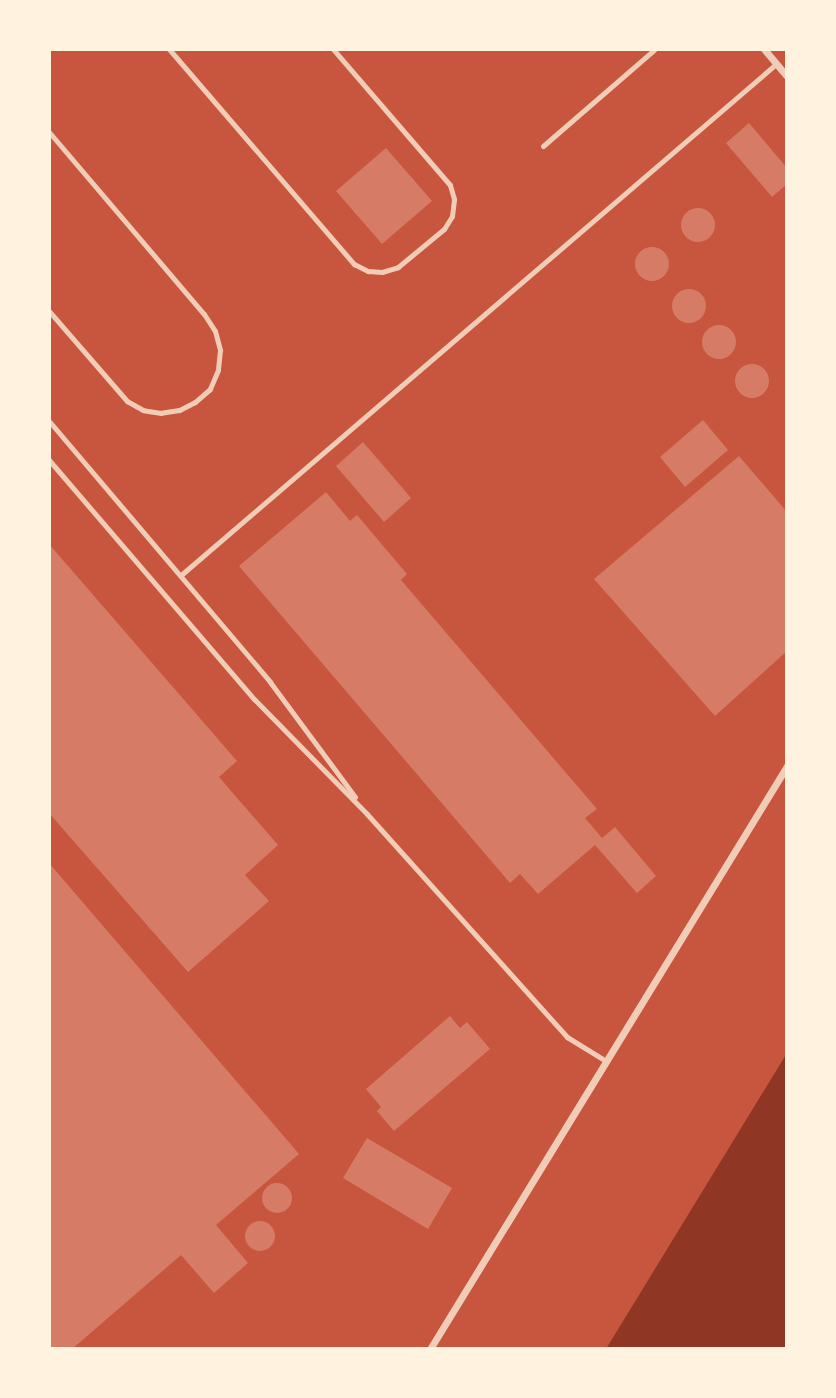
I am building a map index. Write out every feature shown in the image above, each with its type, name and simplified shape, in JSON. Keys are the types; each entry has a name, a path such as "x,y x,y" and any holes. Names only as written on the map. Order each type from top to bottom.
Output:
{"street":[{"path":"764,49 787,76"},
{"path":"430,1349 787,766"}],"lane":[{"path":"169,49 354,264 368,271 382,272 398,267 444,229 452,216 454,199 450,185 333,49"},
{"path":"543,146 655,49"},
{"path":"181,575 776,64"},
{"path":"49,132 204,314 215,331 220,350 218,370 210,389 195,402 179,410 161,413 143,410 127,401 49,311"},
{"path":"49,421 270,682 367,814"},
{"path":"49,460 254,699 367,814 567,1037 606,1061"}],"shaded area":[{"path":"787,1053 787,1349 606,1349"}],"building":[{"path":"749,123 787,168 787,184 772,197 726,143"},
{"path":"386,148 432,201 382,244 336,191"},
{"path":"698,208 710,213 715,225 710,237 698,242 686,237 681,225 686,213"},
{"path":"652,247 664,252 669,264 664,276 652,281 640,276 635,264 640,252"},
{"path":"689,289 701,294 706,306 701,318 689,323 677,318 672,306 677,294"},
{"path":"719,325 731,330 736,342 731,354 719,359 707,354 702,342 707,330"},
{"path":"752,364 764,369 769,381 764,393 752,398 740,393 735,381 740,369"},
{"path":"703,420 728,450 685,487 660,457"},
{"path":"363,442 411,498 384,522 336,466"},
{"path":"739,456 787,512 787,651 715,716 594,579"},
{"path":"326,492 350,521 357,515 407,574 401,580 597,809 585,818 602,838 615,827 656,876 637,893 595,845 538,894 520,874 510,883 239,566"},
{"path":"49,544 237,761 219,777 278,845 245,875 269,901 188,972 49,813"},
{"path":"49,863 299,1154 216,1225 248,1263 214,1293 181,1255 72,1349 49,1349"},
{"path":"450,1016 460,1028 467,1022 490,1049 394,1131 377,1111 381,1107 366,1089"},
{"path":"367,1138 452,1188 428,1229 343,1178"},
{"path":"277,1183 288,1187 292,1198 288,1209 277,1213 266,1209 262,1198 266,1187"},
{"path":"260,1221 271,1225 275,1236 271,1247 260,1251 249,1247 245,1236 249,1225"}]}
